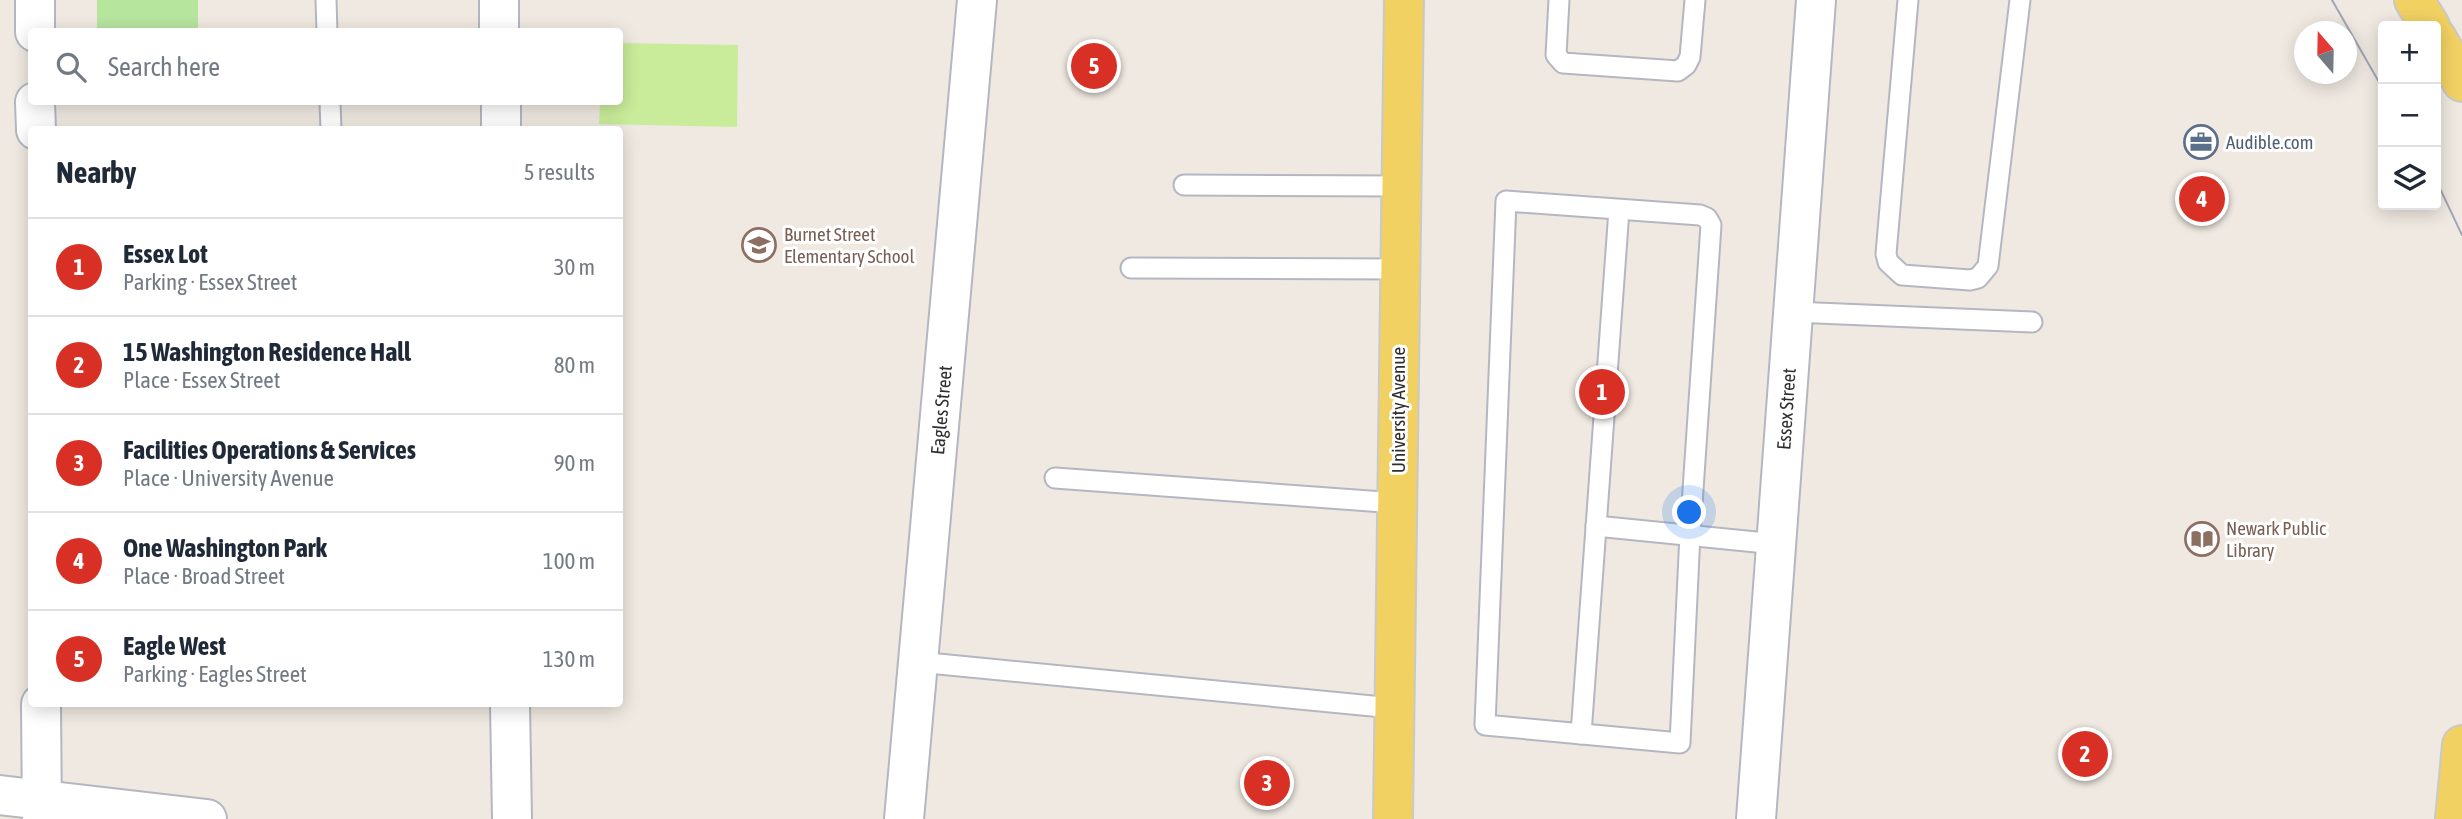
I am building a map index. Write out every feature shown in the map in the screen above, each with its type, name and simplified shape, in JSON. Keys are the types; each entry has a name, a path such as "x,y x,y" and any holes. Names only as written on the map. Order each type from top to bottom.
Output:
{"main road":[{"name":"University Avenue","path":"1393,819 1404,0"},
{"path":"2414,0 2427,21"},
{"path":"2441,46 2462,82"},
{"path":"2455,819 2462,745"}],"street":[{"path":"34,0 35,28"},
{"path":"499,0 499,28"},
{"name":"Eagles Street","path":"904,819 977,0"},
{"name":"Essex Street","path":"1756,819 1816,0"},
{"path":"36,105 36,126"},
{"path":"500,105 501,126"},
{"path":"41,707 42,809"},
{"path":"510,707 512,819"},
{"path":"0,795 42,809 207,819"}],"lane":[{"path":"326,0 327,28"},
{"path":"1559,0 1556,55 1563,62 1678,71 1686,65 1690,57 1695,0"},
{"path":"1908,0 1886,254 1888,262 1902,275 1970,280 1978,278 1988,266 2020,0"},
{"path":"330,105 331,126"},
{"path":"1184,185 1401,186"},
{"path":"1506,201 1700,215 1707,218 1712,229 1690,534 1679,743 1485,724 1506,201"},
{"path":"1581,734 1619,210"},
{"path":"1131,268 1399,269"},
{"path":"1793,312 2032,322"},
{"path":"1055,478 1397,503"},
{"path":"1596,526 1776,544"},
{"path":"918,662 1393,708"}],"green space":[{"path":"97,0 198,0 198,28 97,28"},
{"path":"623,43 738,45 737,127 599,124 600,105 623,105"}],"tram line":[{"path":"2332,0 2380,84"},
{"path":"2441,191 2462,235"}],"place":[{"name":"Eagle West","path":"1094,66"},
{"name":"Audible.com","path":"2201,142"},
{"name":"One Washington Park","path":"2202,199"},
{"name":"Burnet Street Elementary School","path":"759,245"},
{"name":"Essex Lot","path":"1602,392"},
{"name":"Newark Public Library","path":"2202,539"},
{"name":"15 Washington Residence Hall","path":"2085,754"},
{"name":"Facilities Operations & Services","path":"1267,783"}]}
